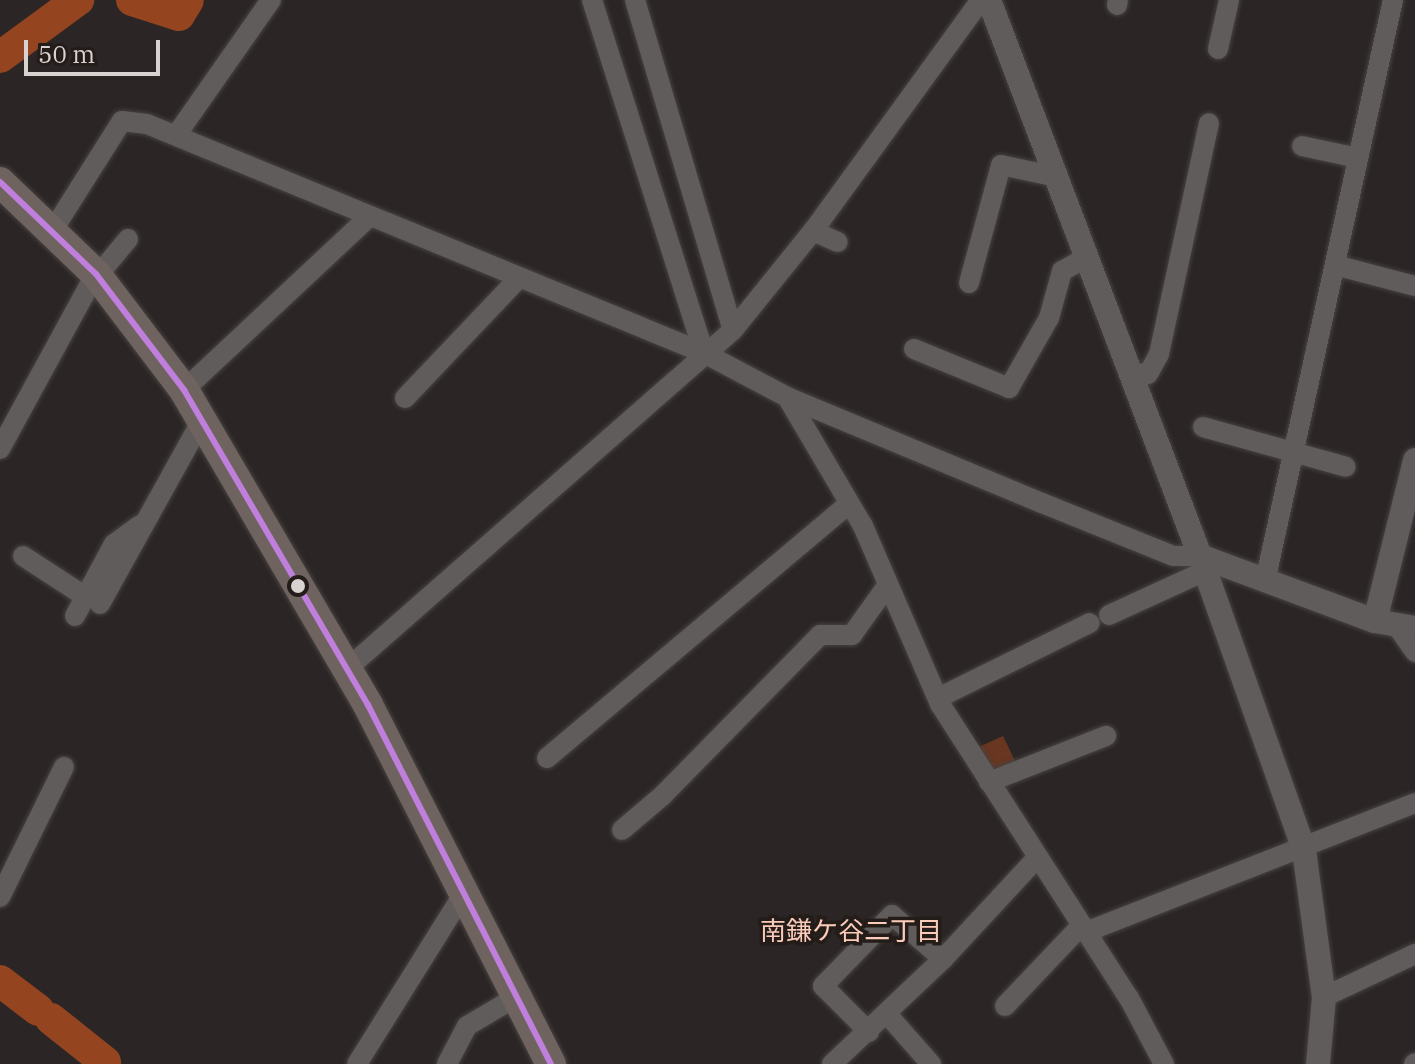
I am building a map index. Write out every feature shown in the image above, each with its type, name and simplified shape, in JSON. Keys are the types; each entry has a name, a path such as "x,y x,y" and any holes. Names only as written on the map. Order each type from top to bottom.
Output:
{"main road":[{"path":"3,191 53,230 96,274 184,390 348,668 551,1064"}],"street":[{"path":"177,134 271,0"},
{"path":"592,0 704,353"},
{"path":"635,0 733,330"},
{"path":"348,668 622,432 704,353 733,330 813,231 981,0"},
{"path":"989,0 1203,563 1304,850 1324,997 1318,1064"},
{"path":"1218,49 1229,0"},
{"path":"1266,577 1393,0"},
{"path":"53,230 122,121 177,134 369,217 704,353 787,397 1173,556 1266,577 1396,625 1415,652"},
{"path":"1131,373 1148,374 1159,354 1209,123"},
{"path":"1302,146 1358,158"},
{"path":"969,283 1001,165 1057,177"},
{"path":"184,390 369,217"},
{"path":"813,231 838,242"},
{"path":"0,449 96,274 128,239"},
{"path":"914,349 1009,388 1049,318 1062,271 1087,257"},
{"path":"1335,265 1415,286"},
{"path":"405,398 519,278"},
{"path":"787,397 849,504 938,698 1036,859 1084,929 1164,1064"},
{"path":"75,616 93,600 114,544 146,520 202,420"},
{"path":"1203,427 1346,467"},
{"path":"1396,625 1415,460"},
{"path":"547,758 849,504"},
{"path":"23,556 93,600"},
{"path":"938,698 1099,619 1203,563"},
{"path":"622,830 662,796 820,635 852,635 887,586"},
{"path":"989,782 1106,736"},
{"path":"0,897 64,767"},
{"path":"1005,1006 1084,929 1304,850 1415,803"},
{"path":"832,1064 943,959 1036,859"},
{"path":"357,1064 464,893"},
{"path":"869,1032 823,986 892,915 943,959"},
{"path":"1324,997 1415,954"},
{"path":"447,1064 467,1026 516,997"},
{"path":"887,1014 931,1064"}],"shaded area":[{"path":"1003,736 1017,765 1003,771 992,769 974,749"}],"waterway":[{"path":"0,57 78,0"},
{"path":"132,0 179,15 188,0"},
{"path":"0,981 38,1010"},
{"path":"51,1019 105,1062"}],"transit line":[{"path":"0,182 96,274 184,390 368,705 551,1064"}],"district":[{"name":"南鎌ケ谷二丁目","path":"851,931"}]}
